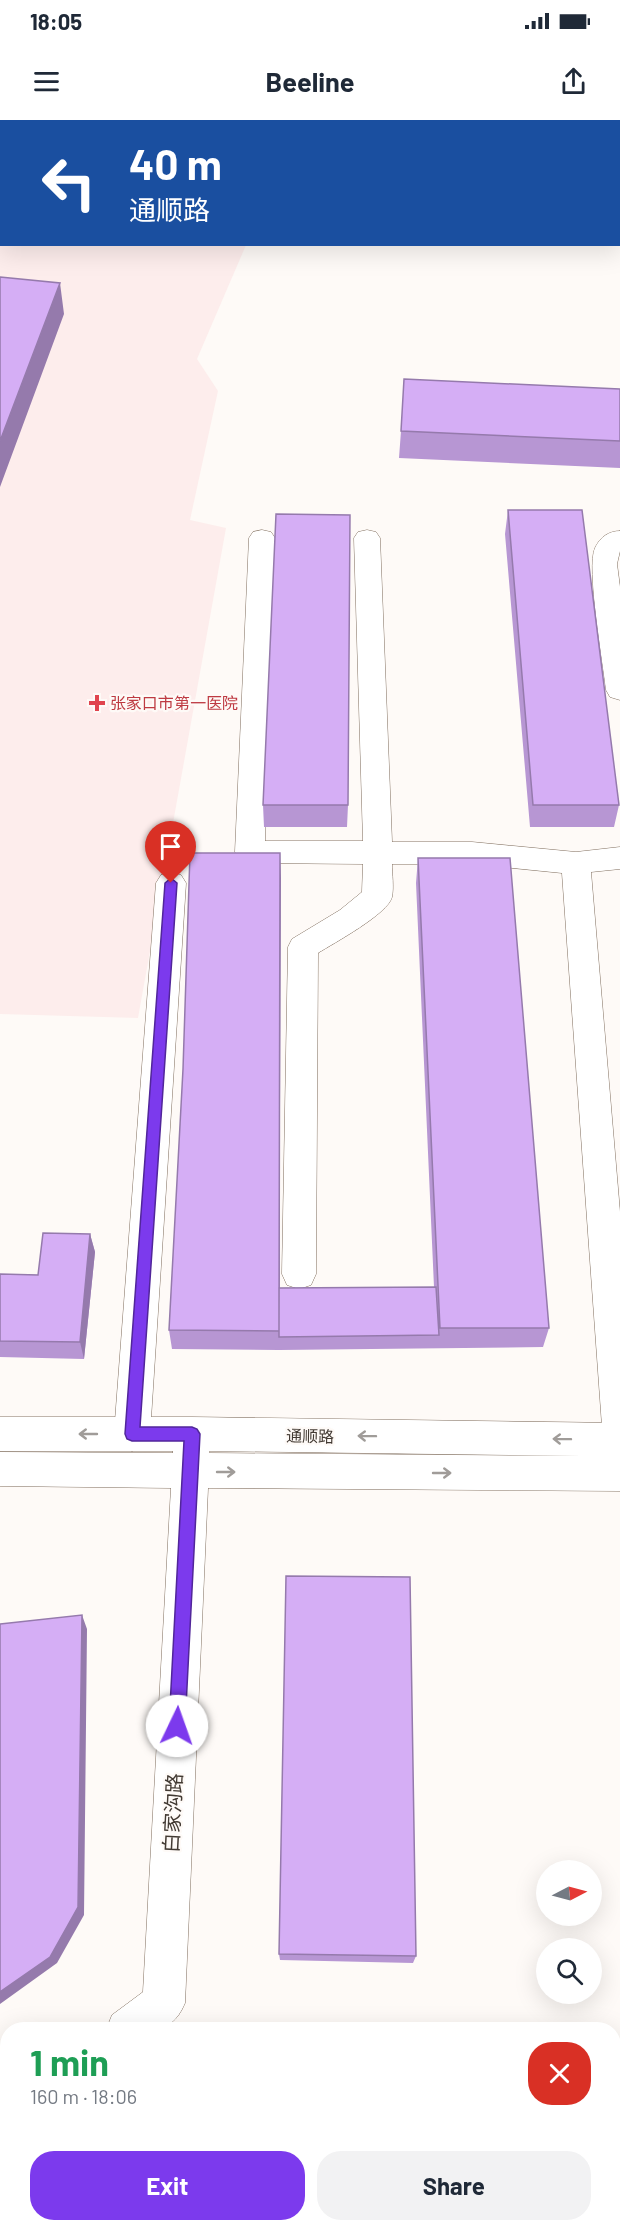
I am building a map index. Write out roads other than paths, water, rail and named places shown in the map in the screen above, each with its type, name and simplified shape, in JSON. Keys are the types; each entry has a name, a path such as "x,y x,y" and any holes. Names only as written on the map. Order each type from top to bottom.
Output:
{"street":[{"path":"262,538 250,852 472,852 576,863 620,858"},
{"path":"299,1274 303,947 351,918 377,897 378,852 367,538"},
{"path":"620,539 616,539 607,549 604,564 620,690"},
{"path":"576,863 620,1426"},
{"path":"132,1434 171,883"},
{"name":"通顺路","path":"0,1434 192,1434 620,1440"},
{"name":"白家沟路","path":"138,2022 164,2003 192,1434"},
{"path":"0,1469 620,1474"}],"place":[{"name":"张家口市第一医院","path":"97,703"}]}
